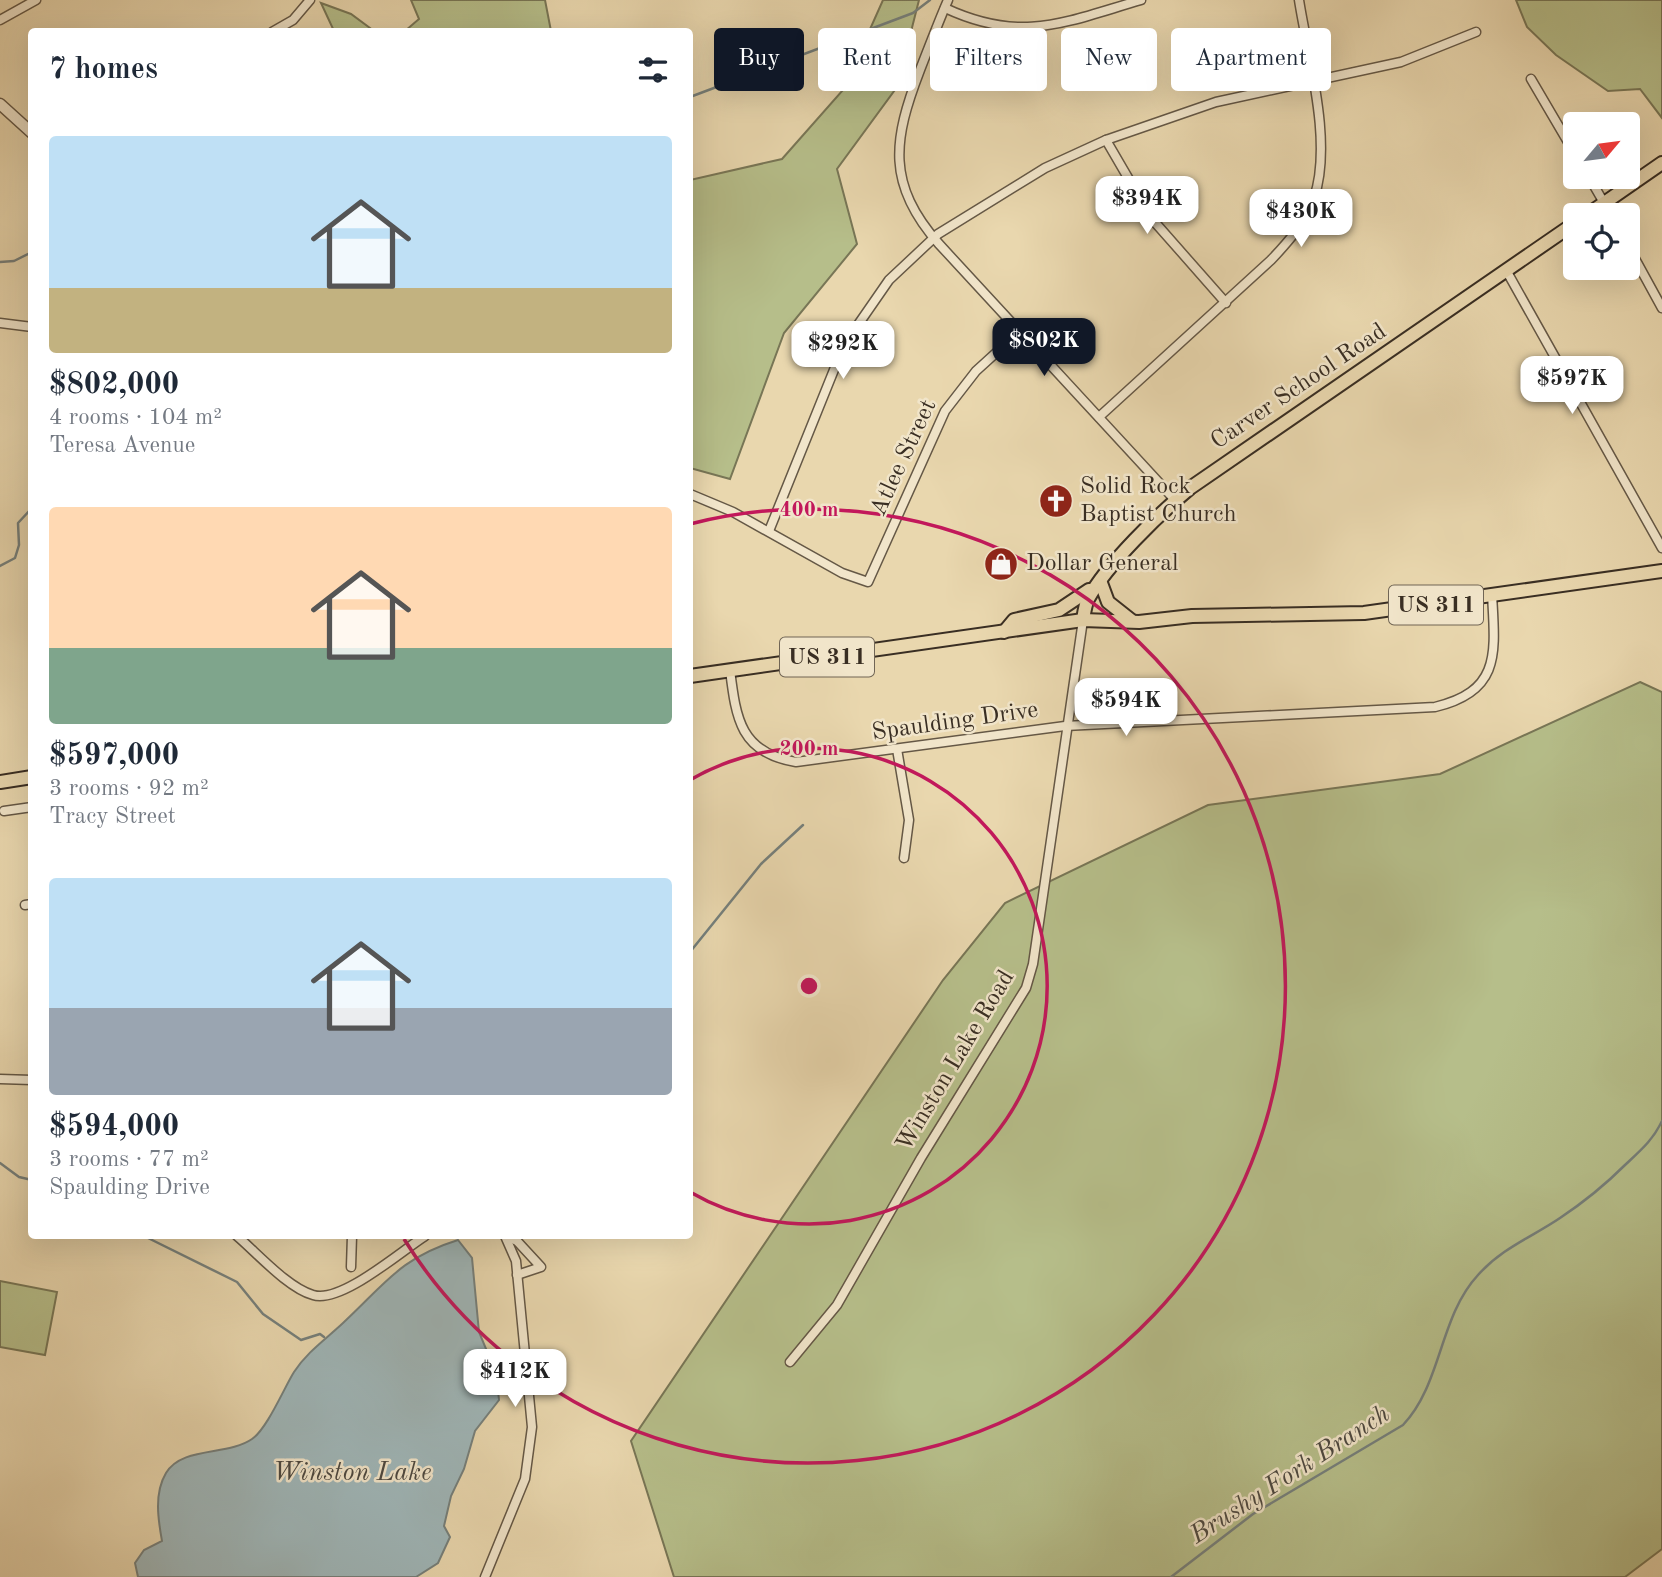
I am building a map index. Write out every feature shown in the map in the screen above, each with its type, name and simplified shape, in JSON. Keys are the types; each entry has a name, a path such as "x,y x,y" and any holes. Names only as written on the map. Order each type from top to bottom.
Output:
{"main road":[{"path":"1614,203 1662,163"},
{"name":"Carver School Road","path":"1083,620 1087,601 1175,500 1237,454 1563,231"},
{"name":"US 311","path":"693,676 1083,620 1132,621 1192,616 1364,613 1429,607 1492,594 1662,571"},
{"path":"1004,632 1014,620 1059,610 1101,583 1108,601 1132,621"},
{"path":"0,782 28,778"}],"street":[{"path":"0,20 36,0"},
{"path":"281,28 298,15 310,0"},
{"path":"1141,0 1032,29 982,24 946,4 903,118 898,150 905,189 915,212 933,238 1175,500"},
{"path":"1298,0 1303,28"},
{"path":"1331,78 1401,62 1476,32"},
{"path":"1531,79 1563,134"},
{"path":"693,495 769,531 844,345 889,280 933,238 1045,168 1106,140 1216,102 1269,91"},
{"path":"1099,417 1226,303 1291,239 1311,204 1318,183 1320,151 1313,91"},
{"path":"0,104 28,129"},
{"path":"1106,140 1152,219 1226,303"},
{"path":"1640,268 1662,308"},
{"path":"1506,270 1662,548"},
{"path":"0,323 28,326"},
{"name":"Atlee Street","path":"769,531 842,573 868,582 932,436 951,402 976,371 1020,331"},
{"name":"Spaulding Drive","path":"730,670 736,718 761,749 779,759 796,762 1065,726 1435,707 1460,701 1478,688 1489,670 1495,651 1492,594"},
{"name":"Winston Lake Road","path":"790,1362 837,1305 921,1158 1026,988 1033,964 1065,726 1083,620"},
{"path":"897,749 909,820 904,858"},
{"path":"4,811 28,808"},
{"path":"0,1079 28,1080"},
{"path":"241,1239 296,1286 319,1297 341,1292 420,1239"},
{"path":"351,1267 352,1239"},
{"path":"485,1577 525,1479 532,1427 516,1261 506,1239"},
{"path":"512,1239 541,1267 517,1275"}],"green space":[{"path":"411,0 545,0 550,28 408,28 419,19"},
{"path":"883,0 919,0 912,28 871,28"},
{"path":"1516,0 1662,0 1662,118 1640,89 1608,91 1556,55 1527,27"},
{"path":"321,3 351,14 370,28 333,28"},
{"path":"842,91 894,91 837,169 857,244 784,333 730,479 693,469 693,179 782,159"},
{"path":"1640,682 1662,692 1662,1549 1625,1577 674,1577 631,1441 943,980 1005,903 1208,805 1440,774"},
{"path":"0,1281 57,1292 45,1355 0,1347"}],"water":[{"name":"Winston Lake","path":"458,1240 472,1258 479,1332 496,1373 499,1400 475,1431 464,1469 451,1496 444,1526 450,1537 438,1563 416,1577 138,1577 135,1563 144,1550 162,1541 158,1498 162,1481 173,1464 194,1455 231,1448 252,1439 269,1418 294,1372 311,1352 407,1264 438,1247"}],"waterway":[{"path":"693,96 913,13 930,0"},
{"path":"0,262 14,261 28,254"},
{"path":"0,566 15,558 19,545 18,523 28,512"},
{"path":"693,948 761,864 803,825"},
{"name":"Brushy Fork Branch","path":"1171,1577 1253,1514 1403,1425 1426,1390 1455,1310 1478,1275 1507,1250 1560,1218 1602,1186 1646,1144 1662,1121"},
{"path":"0,1163 19,1177 28,1179"},
{"path":"150,1239 237,1282 263,1314 301,1340 320,1334 324,1337"}],"place":[{"name":"Solid Rock Baptist Church","path":"1056,501"},
{"name":"Dollar General","path":"1001,564"}]}
